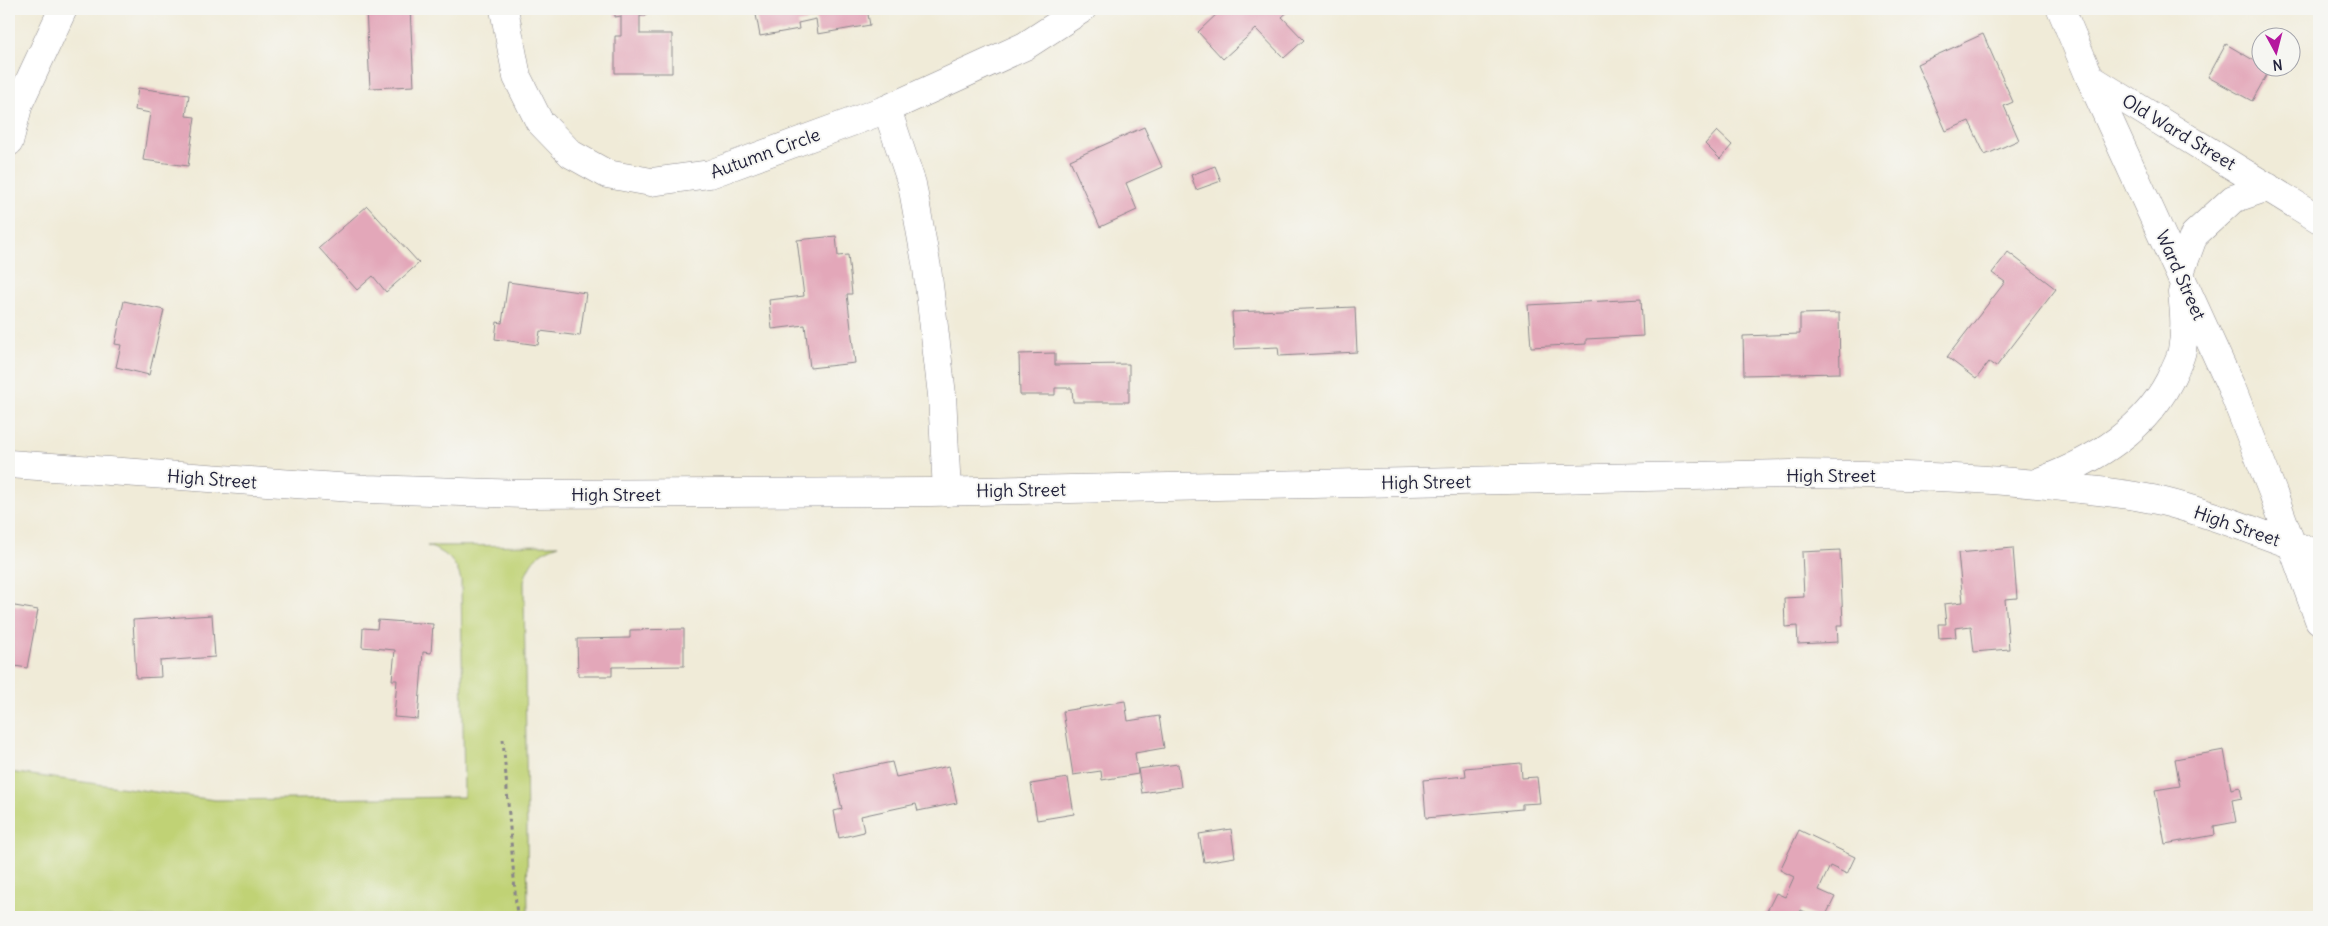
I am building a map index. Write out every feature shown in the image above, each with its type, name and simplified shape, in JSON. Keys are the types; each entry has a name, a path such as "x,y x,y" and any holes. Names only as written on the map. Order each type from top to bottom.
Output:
{"main road":[{"path":"9,142 19,103 63,9"},
{"name":"Autumn Circle","path":"504,9 517,77 538,121 571,154 607,174 651,182 710,174 887,109 1025,46 1082,9"},
{"name":"Ward Street","path":"2060,9 2232,389 2319,620"},
{"name":"Old Ward Street","path":"2090,78 2319,219"},
{"path":"887,109 912,184 927,268 942,395 947,492"},
{"name":"Old Ward Street","path":"2180,273 2194,235 2233,199 2268,187"},
{"name":"High Street","path":"2035,483 2075,468 2106,450 2135,425 2168,385 2182,351 2185,320 2180,273"},
{"name":"High Street","path":"9,464 348,488 524,494 947,492 1791,474 1911,476 2035,483 2160,501 2195,510 2319,554"}],"path":[{"path":"503,739 517,917"}],"green space":[{"path":"559,545 545,551 536,558 529,568 524,582 528,917 9,917 9,772 215,800 464,797 461,580 453,562 445,554 427,546"}],"building":[{"path":"366,9 410,9 414,86 370,88"},
{"path":"615,9 646,9 646,16 640,16 640,34 672,34 672,73 615,73 615,36 621,36 621,16 615,17"},
{"path":"755,9 867,9 870,25 818,34 816,19 798,23 799,29 760,36"},
{"path":"1222,9 1291,9 1282,17 1304,40 1284,58 1256,29 1223,59 1198,32"},
{"path":"1983,34 2013,102 2004,106 2019,140 1985,155 1969,121 1946,131 1917,64"},
{"path":"2226,44 2250,58 2250,78 2265,78 2252,101 2208,77"},
{"path":"138,88 189,95 186,116 195,117 188,166 143,160 150,113 135,110"},
{"path":"1144,127 1162,167 1126,183 1137,210 1100,227 1070,160"},
{"path":"1717,131 1732,145 1720,159 1705,144"},
{"path":"1215,166 1221,181 1196,190 1191,175"},
{"path":"367,206 419,263 386,292 373,276 357,290 319,248"},
{"path":"836,236 838,256 848,255 852,294 847,294 855,363 810,368 805,325 772,329 769,300 804,296 797,240"},
{"path":"2008,252 2056,289 1996,367 1989,362 1976,379 1947,357 2005,282 1992,273"},
{"path":"508,282 586,293 580,336 540,331 538,345 495,339 497,322 502,323"},
{"path":"1641,299 1643,336 1586,339 1586,344 1531,347 1528,305"},
{"path":"124,301 164,310 149,375 116,367 121,345 115,344"},
{"path":"1355,307 1357,352 1279,356 1278,347 1234,349 1232,312"},
{"path":"1839,313 1840,373 1744,375 1743,336 1800,334 1800,314"},
{"path":"1055,353 1055,365 1129,364 1129,402 1073,402 1072,388 1055,388 1055,395 1020,395 1019,354"},
{"path":"2013,548 2017,598 2005,599 2009,649 1974,652 1971,626 1955,628 1956,637 1939,638 1938,624 1946,624 1944,604 1963,602 1958,553"},
{"path":"1840,550 1843,625 1837,625 1838,642 1798,644 1797,626 1785,627 1784,598 1804,597 1802,552"},
{"path":"9,605 38,610 27,668 9,665"},
{"path":"212,615 215,657 160,661 161,677 136,678 133,620"},
{"path":"378,620 433,624 431,653 423,652 418,719 394,717 397,680 392,680 395,650 362,647 363,628 377,629"},
{"path":"684,629 684,666 612,667 612,676 578,676 577,639 630,638 630,630"},
{"path":"1125,701 1128,721 1159,716 1164,748 1135,753 1138,774 1102,780 1101,771 1073,775 1063,711"},
{"path":"2224,750 2231,789 2240,787 2242,798 2232,800 2236,822 2214,826 2215,835 2165,844 2155,790 2180,786 2175,759"},
{"path":"892,762 896,777 949,766 957,803 918,811 916,804 861,816 864,832 839,838 834,811 842,809 834,774"},
{"path":"1521,763 1522,778 1537,777 1540,803 1522,804 1522,809 1426,818 1423,780 1466,776 1465,768"},
{"path":"1178,764 1181,787 1142,793 1138,769"},
{"path":"1068,778 1074,814 1037,820 1031,784"},
{"path":"1231,829 1235,857 1204,862 1199,834"},
{"path":"1799,830 1855,857 1847,874 1830,866 1819,890 1835,897 1825,917 1816,917 1801,910 1798,917 1764,917 1776,893 1785,897 1794,877 1780,870"}]}
